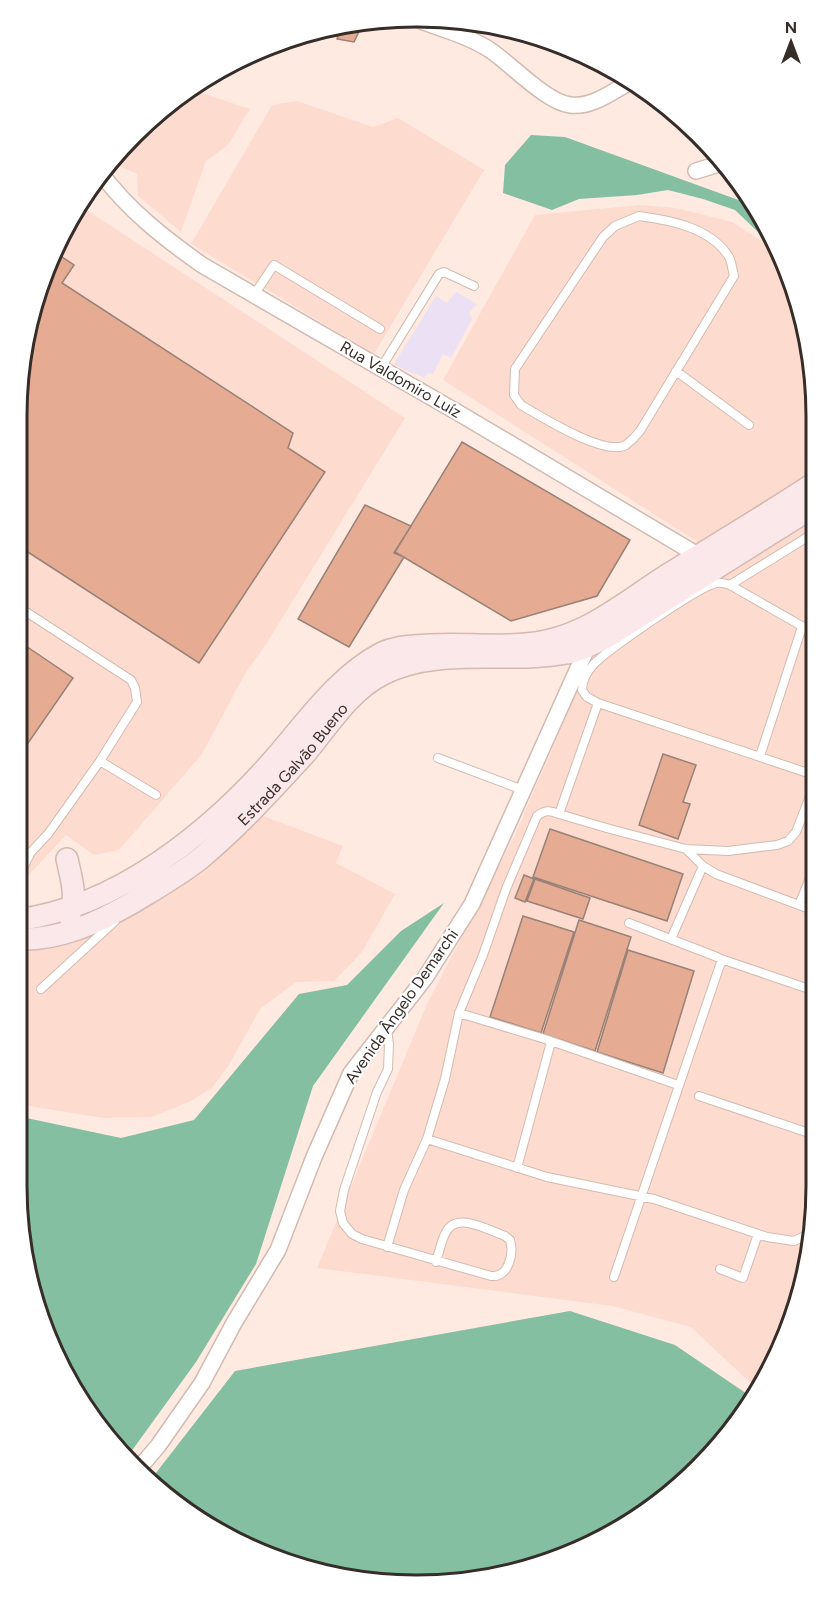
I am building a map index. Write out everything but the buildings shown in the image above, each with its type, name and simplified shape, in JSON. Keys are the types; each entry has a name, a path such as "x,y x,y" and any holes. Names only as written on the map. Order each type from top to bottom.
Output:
{"main road":[{"path":"584,638 605,638 806,489"},
{"path":"708,562 806,511"},
{"name":"Estrada Galvão Bueno","path":"27,938 52,936 109,917 199,859 249,815 305,753 341,708 362,688 382,674 405,666 432,661 465,658 544,657 569,653 584,638"},
{"name":"Estrada Galvão Bueno","path":"27,917 91,899 139,875 203,831 268,765 330,694 352,674 384,652 399,647 434,644 498,645 584,638"},
{"path":"27,927 48,926 63,921 69,915 73,905 73,887 67,859"}],"street":[{"path":"440,28 467,38 489,50 565,104 584,104 622,86"},
{"path":"696,171 714,165"},
{"name":"Rua Valdomiro Luíz","path":"106,181 161,236 202,265 708,562"},
{"name":"Avenida Ângelo Demarchi","path":"143,1463 202,1383 234,1323 278,1250 318,1148 351,1073 425,978 472,904 523,790 584,638"}],"lane":[{"path":"639,216 669,220 700,232 729,255 734,276 676,371 640,431 625,446 608,448 592,443 521,405 514,395 515,369 603,237 615,226 639,216"},
{"path":"254,295 274,265 381,329"},
{"path":"381,368 439,273 444,272 474,286"},
{"path":"676,371 749,425"},
{"path":"730,585 806,538"},
{"path":"806,629 730,585 717,583 705,588 606,653 593,665 584,678 582,690 587,697 598,703 806,772"},
{"path":"27,612 131,680 137,702 100,761 27,861"},
{"path":"760,756 802,627"},
{"path":"559,814 598,703"},
{"path":"438,758 523,790"},
{"path":"100,761 156,795"},
{"path":"387,1247 404,1190 427,1138 445,1079 459,1013 531,826 537,816 550,811 686,849 728,851 777,845 788,841 796,832 806,806"},
{"path":"686,849 703,866 734,881 806,908"},
{"path":"671,939 703,866"},
{"path":"799,905 806,887"},
{"path":"41,989 133,902"},
{"path":"629,923 806,988"},
{"path":"614,1277 721,958"},
{"path":"459,1013 678,1085"},
{"path":"387,1025 388,1069 344,1190 340,1211 344,1223 352,1234 436,1262 497,1277 506,1270 512,1248 510,1240 505,1236 461,1221 452,1223 445,1232 436,1262"},
{"path":"517,1168 551,1042"},
{"path":"699,1096 806,1132"},
{"path":"427,1138 547,1177 643,1196 758,1234 786,1241 803,1238"},
{"path":"720,1269 743,1278 758,1234"}],"shaded area":[{"path":"201,93 250,109 228,145 206,161 181,232 138,196 137,174 119,166 141,141 179,107"},
{"path":"297,101 373,127 398,118 484,170 374,354 191,244 272,105"},
{"path":"640,205 676,208 732,222 766,243 785,291 799,341 805,391 806,478 704,546 443,380 535,215"},
{"path":"87,210 405,418 265,646 246,672 202,754 119,850 94,855 66,835 28,876 28,888 27,416 30,366 40,316 48,291 67,244"},
{"path":"456,292 477,304 469,313 472,319 451,358 443,354 433,374 428,373 424,378 394,364 436,296 447,303"},
{"path":"806,522 805,1211 799,1261 793,1286 776,1335 752,1383 691,1327 612,1306 317,1268 427,1004 514,837 581,682 605,660 729,569"},
{"path":"261,815 343,846 336,863 395,894 362,952 334,981 296,982 260,1009 229,1065 212,1088 191,1101 152,1117 103,1118 27,1106 27,952 68,944 169,891"}],"green space":[{"path":"531,135 565,137 740,201 760,234 735,210 668,190 637,195 579,199 552,210 503,193 505,165"},
{"path":"444,903 313,1086 256,1264 196,1362 132,1451 107,1423 79,1380 57,1335 40,1286 30,1236 28,1211 27,1118 121,1138 194,1120 299,994 347,985 401,931"},
{"path":"570,1311 675,1345 746,1393 726,1423 692,1461 654,1495 589,1535 542,1554 492,1568 442,1574 391,1574 341,1568 267,1545 244,1535 200,1509 179,1495 155,1474 235,1371"}]}
